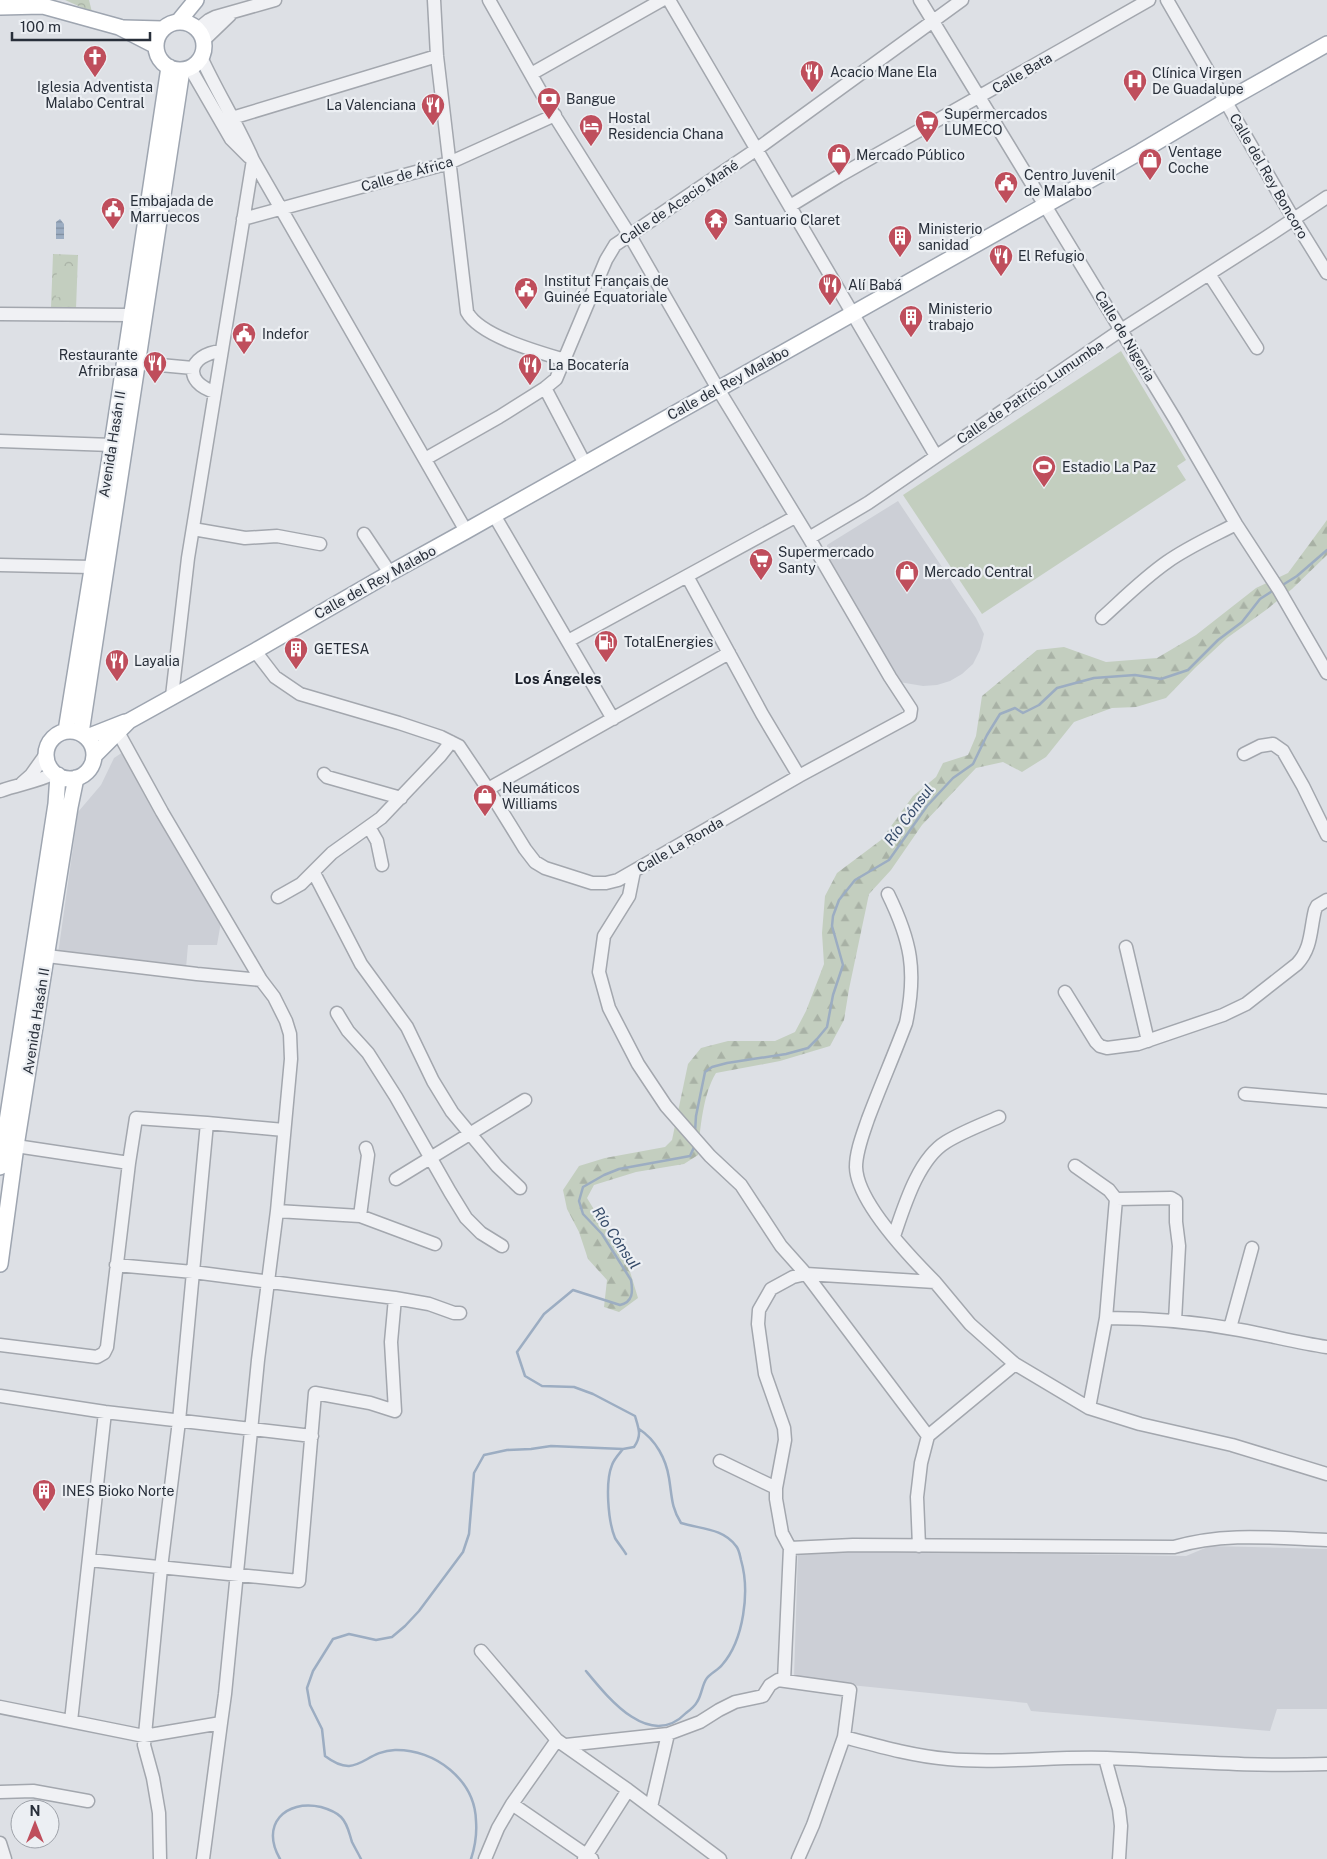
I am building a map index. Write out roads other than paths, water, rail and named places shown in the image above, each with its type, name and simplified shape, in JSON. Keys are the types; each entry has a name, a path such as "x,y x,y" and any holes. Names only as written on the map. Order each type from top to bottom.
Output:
{"main road":[{"path":"178,22 196,0"},
{"path":"199,32 184,22 167,25 159,34 156,46 160,58 180,68 201,57 204,52 199,32 203,0"},
{"path":"9,4 37,3 118,27 156,46"},
{"path":"118,27 163,29"},
{"name":"Calle del Rey Malabo","path":"78,734 129,721 255,651 390,572 854,314 1327,44"},
{"name":"Avenida Hasán II","path":"78,734 91,567 112,445 131,315 180,68"},
{"name":"Avenida Hasán II","path":"78,734 138,363 180,68"},
{"name":"Calle del Rey Malabo","path":"94,756 129,721"},
{"path":"78,734 91,743 94,756 89,770 76,778 64,778 57,774 48,764 47,747 54,737 78,734"},
{"name":"Avenida Hasán II","path":"0,1167 56,804 57,774"},
{"name":"Avenida Hasán II","path":"0,1264 16,1146 11,1103 47,956 76,778"}],"street":[{"path":"199,32 232,13 275,0"},
{"path":"434,0 437,56 467,312 471,319 484,329 527,348 564,360"},
{"path":"489,0 555,115 629,234 718,389 809,538"},
{"path":"531,74 662,0"},
{"path":"669,0 936,456"},
{"name":"Calle de Nigeria","path":"920,0 1046,205 1236,524 1279,590 1327,673"},
{"name":"Calle de Acacio Mañé","path":"425,459 499,417 556,379 606,260 615,245 757,149 962,0"},
{"name":"Calle Bata","path":"790,206 839,176 1149,0"},
{"name":"Calle del Rey Boncoro","path":"1168,0 1293,218 1327,273"},
{"path":"232,118 437,56"},
{"path":"201,57 211,79 242,134 253,160 466,531"},
{"path":"180,68 231,139 253,160"},
{"name":"Calle de África","path":"243,219 449,163 555,115"},
{"path":"172,696 188,558 253,160"},
{"name":"Calle de Patricio Lumumba","path":"809,538 868,503 1121,330 1327,197"},
{"path":"1209,274 1257,348"},
{"path":"0,314 131,315"},
{"path":"215,392 200,385 194,377 194,368 195,364 204,354 221,351"},
{"path":"138,363 194,368"},
{"path":"545,388 585,464"},
{"path":"0,442 112,445"},
{"path":"494,515 613,719"},
{"path":"568,642 796,517"},
{"path":"1102,618 1168,561 1188,548 1236,524"},
{"path":"193,529 245,538 277,536 320,544"},
{"path":"364,534 390,572"},
{"name":"Calle La Ronda","path":"451,742 463,751 525,849 540,865 592,883 606,883 618,880 799,776 910,716 911,709 890,677 809,538"},
{"path":"0,565 91,567"},
{"path":"687,576 799,776"},
{"path":"255,651 275,677 300,694 400,723 451,742 401,798 369,827 332,853 301,884 278,897"},
{"path":"488,789 729,653"},
{"path":"118,732 162,812 274,998 286,1021 290,1034 291,1059 277,1210 258,1360 228,1668 202,1859"},
{"path":"1244,754 1260,746 1273,744 1283,751 1327,835"},
{"path":"22,783 31,775 46,754"},
{"path":"0,791 57,774"},
{"path":"324,774 327,777 401,798"},
{"path":"369,827 377,841 382,864"},
{"path":"634,871 629,896 604,936 599,972 609,1008 638,1064 666,1106 710,1156 741,1185 780,1246 806,1274 928,1436"},
{"path":"314,873 361,964 407,1027 433,1082 452,1112 496,1166 520,1188"},
{"path":"618,880 629,896"},
{"path":"888,894 902,923 910,951 912,972 909,1009 906,1023 865,1127 856,1158 856,1169 865,1195 894,1236 970,1324 1015,1364 1089,1408 1140,1424 1232,1445 1327,1474"},
{"path":"1065,992 1100,1046 1107,1048 1124,1047 1148,1041 1223,1015 1246,1004 1259,995 1303,957 1309,944 1315,910 1317,906 1327,900"},
{"path":"1126,946 1148,1041"},
{"path":"47,956 262,980"},
{"path":"337,1014 348,1031 368,1054 396,1098 466,1218 481,1233 502,1246"},
{"path":"1244,1094 1327,1101"},
{"path":"396,1180 525,1100"},
{"path":"894,1236 914,1185 931,1154 945,1142 999,1117"},
{"path":"0,1344 97,1357 104,1353 107,1347 136,1118 284,1130"},
{"path":"160,1859 159,1813 153,1778 144,1745 144,1736 161,1568 179,1421 207,1123"},
{"path":"16,1146 129,1163"},
{"path":"360,1216 368,1154 366,1148"},
{"path":"1075,1166 1109,1190 1116,1199 1106,1318 1089,1408"},
{"path":"1116,1199 1171,1198 1176,1201 1179,1246 1175,1321"},
{"path":"277,1210 360,1216 435,1244"},
{"path":"1230,1328 1252,1248"},
{"path":"116,1265 193,1272 395,1298 429,1304 454,1313 460,1313"},
{"path":"784,1681 790,1548 782,1533 777,1508 776,1488 785,1440 784,1428 765,1374 759,1337 759,1310 771,1289 793,1276 806,1274 935,1282"},
{"path":"89,1560 299,1582 315,1393 370,1403 395,1411 391,1342 395,1298"},
{"path":"1106,1318 1175,1321 1230,1328 1327,1347"},
{"path":"919,1546 917,1497 921,1463 928,1436 1015,1364"},
{"path":"0,1396 105,1412 312,1436"},
{"path":"71,1721 105,1412"},
{"path":"720,1461 776,1488"},
{"path":"790,1548 853,1545 1174,1547 1213,1538 1327,1540"},
{"path":"481,1650 561,1742 651,1807 704,1854 720,1859"},
{"path":"485,1859 498,1828 512,1804 561,1742 668,1734 693,1726 735,1702 763,1696 774,1682 784,1681 808,1686 850,1690 844,1737 813,1825 798,1859"},
{"path":"0,1707 144,1736 221,1723"},
{"path":"651,1807 668,1734"},
{"path":"844,1737 900,1751 948,1759 995,1761 1105,1758 1229,1764 1327,1764"},
{"path":"1105,1758 1119,1809 1121,1826 1119,1859"},
{"path":"512,1804 588,1858 628,1790"},
{"path":"0,1792 33,1791 88,1801"},
{"path":"0,1843 5,1859"}],"water":[{"path":"60,219 64,224 64,239 56,239 56,222"}],"waterway":[{"name":"Río Cónsul","path":"1281,586 1297,576 1327,550"},
{"name":"Río Cónsul","path":"695,1132 696,1116 705,1072 712,1067 727,1063 786,1054 808,1048 827,1027 833,995 843,965 832,926 833,916 839,900 855,880 889,860 927,806 953,778 973,764 1000,714 1015,708 1023,713 1039,705 1057,688 1094,678 1135,675 1161,679 1188,670 1218,640 1242,622 1260,599 1274,590"},
{"name":"Río Cónsul","path":"471,1859 476,1831 474,1806 469,1792 460,1780 438,1761 410,1751 395,1750 384,1752 353,1765 345,1766 336,1763 325,1756 322,1729 310,1705 307,1688 313,1671 333,1639 349,1634 376,1640 392,1637 419,1611 463,1552 469,1534 474,1473 484,1455 507,1450 551,1446 623,1449 634,1447 637,1443 639,1429 635,1416 593,1394 574,1387 542,1386 525,1376 517,1352 544,1314 573,1290 620,1305 630,1299 631,1280 602,1234 583,1214 579,1201 583,1187 619,1169 690,1156 695,1145"},
{"path":"586,1671 606,1695 631,1716 645,1723 658,1726 672,1723 689,1711 696,1703 707,1678 730,1655 740,1629 745,1600 745,1586 744,1572 738,1549 731,1540 718,1532 681,1523 674,1506 668,1471 663,1457 655,1444 639,1429"},
{"path":"623,1449 612,1465 608,1501 615,1538 626,1554"},
{"name":"Río Cónsul","path":"280,1859 273,1835 275,1825 287,1811 297,1807 308,1806 321,1807 341,1817 347,1826 352,1842 361,1859"}],"place":[{"name":"Iglesia Adventista Malabo Central","path":"95,78"},
{"name":"Acacio Mane Ela","path":"812,93"},
{"name":"Clínica Virgen De Guadalupe","path":"1135,102"},
{"name":"Bangue","path":"549,120"},
{"name":"La Valenciana","path":"433,126"},
{"name":"Supermercados LUMECO","path":"927,143"},
{"name":"Hostal Residencia Chana","path":"591,147"},
{"name":"Mercado Público","path":"839,176"},
{"name":"Ventage Coche","path":"1150,181"},
{"name":"Centro Juvenil de Malabo","path":"1006,204"},
{"name":"Embajada de Marruecos","path":"113,230"},
{"name":"Santuario Claret","path":"716,241"},
{"name":"Ministerio sanidad","path":"900,258"},
{"name":"El Refugio","path":"1001,277"},
{"name":"Alí Babá","path":"830,306"},
{"name":"Institut Français de Guinée Equatoriale","path":"526,310"},
{"name":"Ministerio trabajo","path":"911,338"},
{"name":"Indefor","path":"244,355"},
{"name":"Restaurante Afribrasa","path":"155,384"},
{"name":"La Bocatería","path":"530,386"},
{"name":"Estadio La Paz","path":"1044,488"},
{"name":"Supermercado Santy","path":"761,581"},
{"name":"Mercado Central","path":"907,593"},
{"name":"TotalEnergies","path":"606,663"},
{"name":"GETESA","path":"296,670"},
{"name":"Layalia","path":"117,682"},
{"name":"Neumáticos Williams","path":"485,817"},
{"name":"INES Bioko Norte","path":"44,1512"}],"district":[{"name":"Los Ángeles","path":"558,679"}]}
